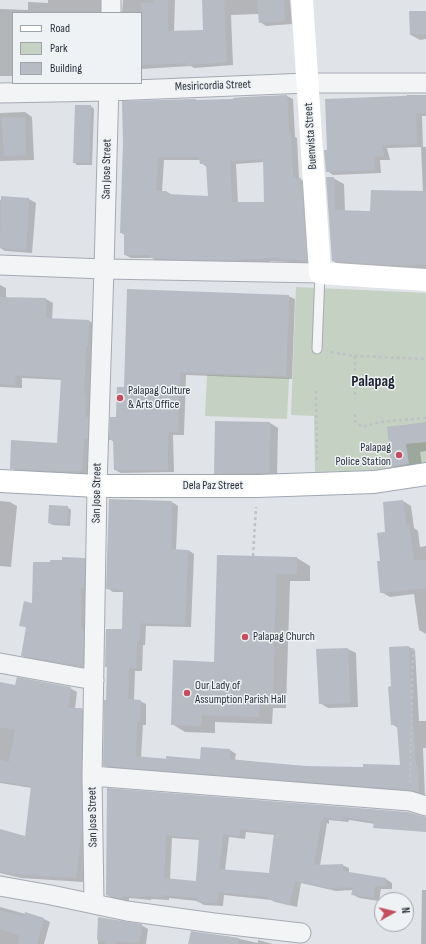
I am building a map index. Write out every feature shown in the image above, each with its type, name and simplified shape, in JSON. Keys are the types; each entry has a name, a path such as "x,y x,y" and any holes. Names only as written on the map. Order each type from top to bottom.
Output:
{"main road":[{"name":"Buenvista Street","path":"302,0 320,273"},
{"path":"320,273 426,280"},
{"name":"Dela Paz Street","path":"0,481 97,486 318,485 374,482 426,474"}],"street":[{"path":"111,0 111,12"},
{"name":"Mesiricordia Street","path":"0,93 109,87 308,82 426,83"},
{"name":"San Jose Street","path":"94,903 92,776 97,486 109,87"},
{"path":"0,265 104,269 320,273"},
{"path":"0,663 94,680"},
{"path":"92,776 418,804"},
{"path":"0,886 94,903 127,911 206,922 301,932"}],"lane":[{"path":"317,349 320,273"}],"path":[{"path":"317,349 355,356 426,359"},
{"path":"355,356 355,399"},
{"path":"316,391 318,485"},
{"path":"355,414 355,421 362,427 380,422 426,418"},
{"path":"253,556 257,486"},
{"path":"413,647 418,804"}],"green space":[{"path":"296,287 426,293 426,465 390,470 315,472 314,416 291,415"},
{"path":"207,375 289,378 287,419 205,416"}],"building":[{"path":"153,0 168,0 168,31 203,30 202,0 224,0 227,62 187,65 187,63 142,65 141,3 153,3"},
{"path":"257,0 284,0 285,21 259,23"},
{"path":"409,11 426,11 426,34 410,35"},
{"path":"287,95 293,178 301,178 307,260 264,258 241,260 191,260 150,258 150,255 124,255 124,233 120,233 123,143 122,101 233,99","holes":["158,157 199,157 200,164 206,164 208,196 167,194 167,191 156,191","263,159 264,202 232,202 230,161"]},
{"path":"426,95 426,113 416,113 417,144 382,145 384,156 374,157 375,170 326,172 324,150 327,150 325,99"},
{"path":"75,105 91,105 89,163 73,163"},
{"path":"25,117 26,155 4,156 2,118"},
{"path":"326,177 334,177 335,210 370,211 371,190 426,191 426,265 392,265 332,261"},
{"path":"1,196 29,198 26,250 0,248"},
{"path":"127,289 289,295 286,376 180,372 178,432 168,432 168,470 114,470 113,440 109,440 110,417 116,417 117,387 124,387"},
{"path":"0,297 46,298 46,318 89,320 88,346 86,346 84,394 86,394 85,417 88,417 88,439 84,439 82,471 10,469 11,440 57,443 61,378 16,375 15,385 0,384"},
{"path":"215,421 270,422 269,473 214,474"},
{"name":"Palapag Police Station","path":"426,422 426,442 406,444 409,464 391,467 387,427"},
{"path":"109,499 172,501 171,549 188,550 185,625 140,623 139,642 137,642 136,668 129,668 128,699 141,700 140,722 137,722 136,756 166,759 166,756 200,759 201,747 230,749 230,759 260,762 306,766 363,767 363,764 400,765 397,725 391,725 388,687 391,686 389,647 409,646 412,709 416,765 418,765 419,792 411,790 103,766 104,700 106,700 107,667 105,667 106,629 122,629 123,590 106,589"},
{"path":"403,500 406,525 409,525 414,561 426,559 426,588 380,593 377,561 380,561 377,533 385,532 383,502"},
{"path":"49,505 68,506 67,524 48,523"},
{"name":"Palapag Church","path":"217,555 297,557 297,574 276,574 273,701 259,701 259,717 202,715 201,726 171,725 173,660 214,662"},
{"path":"62,557 85,558 84,588 81,588 81,629 84,629 83,666 21,656 26,627 19,626 24,601 32,603 33,562 62,560"},
{"path":"348,648 350,703 319,704 316,649"},
{"path":"17,677 71,687 68,708 82,708 82,830 76,878 13,874 0,871 0,829 25,836 31,786 0,781 0,760 9,762 15,730 0,727 0,682 15,685"},
{"path":"107,788 408,812 426,817 426,832 373,828 374,821 343,817 342,820 323,817 323,821 321,820 314,865 343,864 343,871 386,878 386,886 375,886 373,898 351,895 353,887 329,888 295,881 290,904 268,899 268,897 218,892 217,903 197,902 197,898 163,895 163,897 123,896 123,899 106,895","holes":["240,829 274,833 269,873 219,869 223,834 239,836","166,835 199,838 196,881 164,878"]},
{"path":"0,910 24,917 25,912 44,918 37,944 18,944 19,935 0,929"},
{"path":"98,917 142,924 139,943 116,941 116,944 105,944 105,941 97,940"},
{"path":"191,931 239,938 238,944 188,944"}],"place":[{"name":"Palapag Culture & Arts Office","path":"120,398"},
{"name":"Palapag Police Station","path":"399,455"},
{"name":"Palapag Church","path":"245,637"},
{"name":"Our Lady of Assumption Parish Hall","path":"187,693"}],"district":[{"name":"Palapag","path":"373,382"}]}
